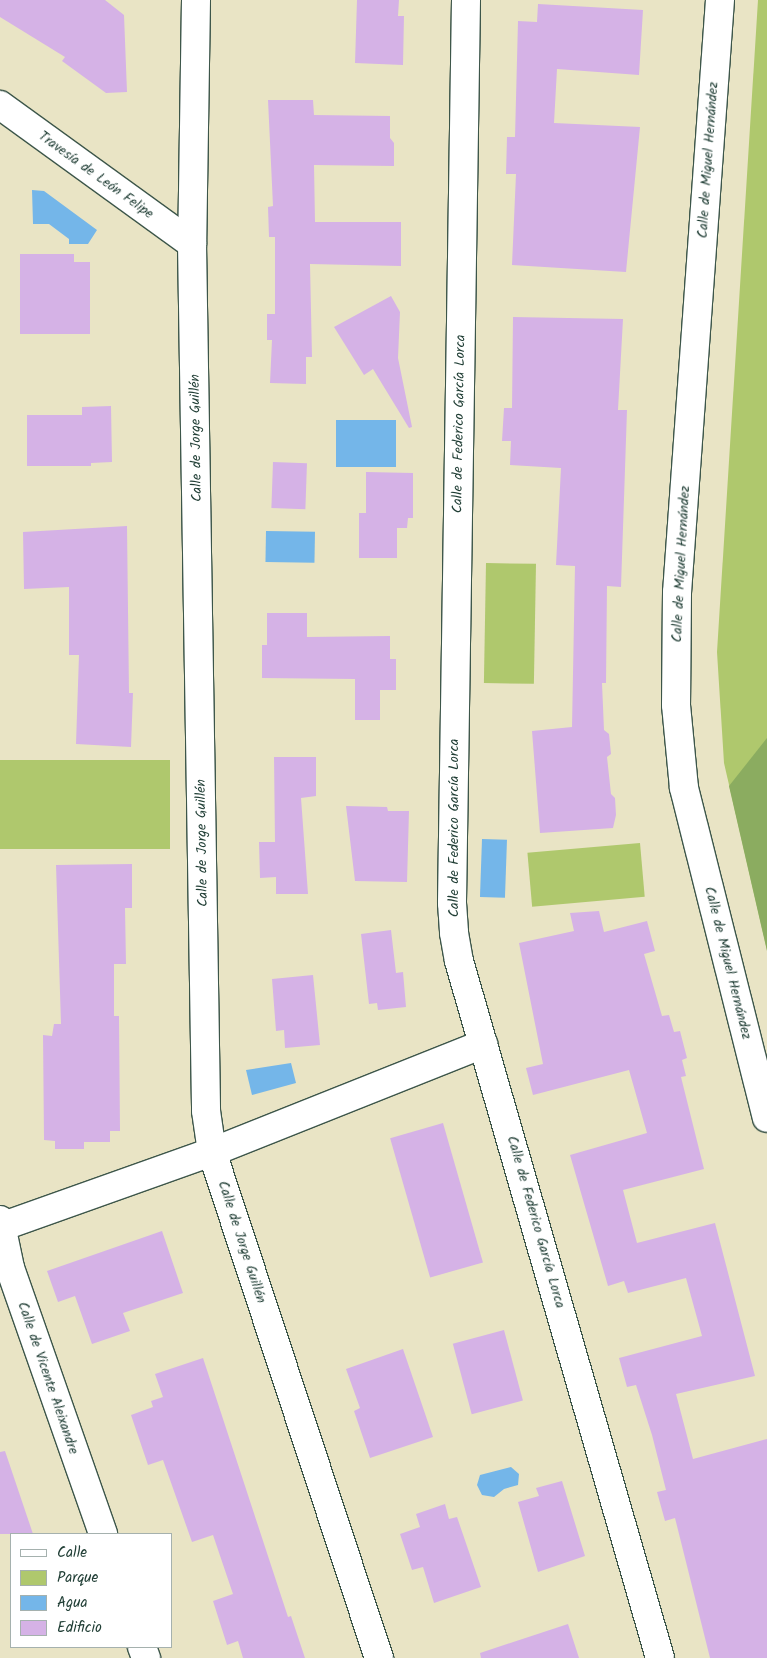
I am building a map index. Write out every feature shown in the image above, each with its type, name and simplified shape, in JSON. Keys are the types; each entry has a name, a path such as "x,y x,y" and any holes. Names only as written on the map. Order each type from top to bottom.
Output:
{"street":[{"name":"Calle de Jorge Guillén","path":"196,0 192,244 206,1111 212,1152 379,1658"},
{"name":"Calle de Federico García Lorca","path":"466,0 452,903 459,961 660,1658"},
{"name":"Calle de Miguel Hernández","path":"720,0 677,592 676,705 684,788 767,1118"},
{"name":"Travesía de León Felipe","path":"0,105 192,244"},
{"path":"1,1223 212,1152 483,1044"},
{"name":"Calle de Vicente Aleixandre","path":"1,1223 10,1268 103,1533"}],"green space":[{"path":"758,0 767,0 767,950 724,763 717,652"},
{"path":"486,563 536,564 534,684 484,683"},
{"path":"767,738 767,951 729,786"},
{"path":"0,760 170,760 170,849 0,849"},
{"path":"640,843 645,897 532,907 527,853"}],"water":[{"path":"32,190 44,191 97,230 88,244 69,244 69,239 49,224 33,224"},
{"path":"336,420 396,420 396,467 336,467"},
{"path":"266,531 315,532 314,563 265,562"},
{"path":"482,839 507,840 505,898 480,897"},
{"path":"291,1063 296,1083 252,1095 246,1070"},
{"path":"511,1467 519,1474 518,1485 504,1489 494,1497 482,1495 477,1485 480,1475"}],"building":[{"path":"0,0 105,0 124,15 127,92 106,93 62,61 65,57 0,17"},
{"path":"357,0 399,0 398,16 404,16 403,65 355,63"},
{"path":"538,4 643,10 639,75 557,69 554,123 640,127 626,272 512,265 516,174 506,174 507,137 515,137 518,21 537,22"},
{"path":"268,100 313,100 314,115 390,116 390,138 394,143 394,166 314,165 315,222 401,222 401,266 310,264 312,357 306,357 306,384 270,383 272,340 267,340 267,314 275,314 275,237 269,237 268,207 273,206"},
{"path":"20,254 74,254 74,262 90,262 90,334 20,334"},
{"path":"391,296 400,312 398,358 412,427 409,428 373,369 364,375 334,327"},
{"path":"513,317 623,319 618,410 627,410 621,587 607,586 606,683 602,683 604,730 609,734 611,754 607,757 611,794 615,798 616,815 613,828 540,833 532,731 572,727 575,566 556,565 561,468 510,465 511,441 502,441 504,408 512,408"},
{"path":"111,406 112,462 91,463 91,466 27,466 27,415 82,415 82,407"},
{"path":"273,462 307,463 305,509 271,508"},
{"path":"366,472 413,473 413,518 408,518 407,528 397,528 397,558 359,558 359,513 366,513"},
{"path":"127,526 129,693 133,693 131,747 76,744 79,655 69,655 69,587 24,589 23,532"},
{"path":"267,613 307,613 307,637 390,636 390,659 396,659 396,690 380,690 380,720 355,720 355,679 262,678 262,645 267,645"},
{"path":"274,757 316,757 316,796 301,798 308,894 276,894 276,877 260,878 259,842 275,842"},
{"path":"346,806 387,807 388,811 409,811 407,882 355,881"},
{"path":"132,864 132,908 125,908 126,964 114,964 114,1016 119,1016 120,1131 110,1131 110,1142 84,1142 84,1149 55,1149 55,1141 44,1140 43,1035 52,1036 54,1024 61,1024 56,865"},
{"path":"599,911 604,932 647,921 655,951 644,954 662,1016 669,1015 674,1032 680,1031 687,1058 682,1060 686,1076 681,1077 704,1169 623,1190 637,1243 715,1223 755,1376 676,1394 693,1459 767,1439 767,1658 710,1658 675,1518 665,1521 657,1492 666,1490 652,1435 636,1385 627,1387 619,1358 702,1336 686,1278 628,1293 624,1281 608,1286 570,1155 647,1133 629,1070 533,1095 526,1068 543,1064 519,943 574,931 570,913"},
{"path":"391,930 396,973 403,972 406,1007 378,1010 377,1003 369,1004 361,934"},
{"path":"313,975 320,1045 285,1048 284,1030 276,1031 272,979"},
{"path":"443,1123 483,1262 430,1278 390,1138"},
{"path":"162,1231 183,1293 123,1313 130,1331 92,1344 75,1296 58,1302 47,1271"},
{"path":"504,1330 523,1401 472,1414 453,1344"},
{"path":"403,1349 433,1437 370,1458 354,1411 360,1408 346,1369"},
{"path":"203,1358 288,1617 291,1616 305,1658 243,1658 238,1641 227,1645 213,1601 233,1594 213,1535 192,1542 163,1460 148,1465 131,1415 153,1407 151,1401 163,1397 155,1374"},
{"path":"5,1451 33,1533 0,1534 0,1452"},
{"path":"562,1481 585,1556 538,1572 518,1502 539,1496 536,1488"},
{"path":"445,1504 449,1519 457,1517 481,1587 434,1603 423,1567 412,1570 400,1534 420,1527 416,1514"},
{"path":"568,1624 579,1658 481,1658 480,1653"}]}
